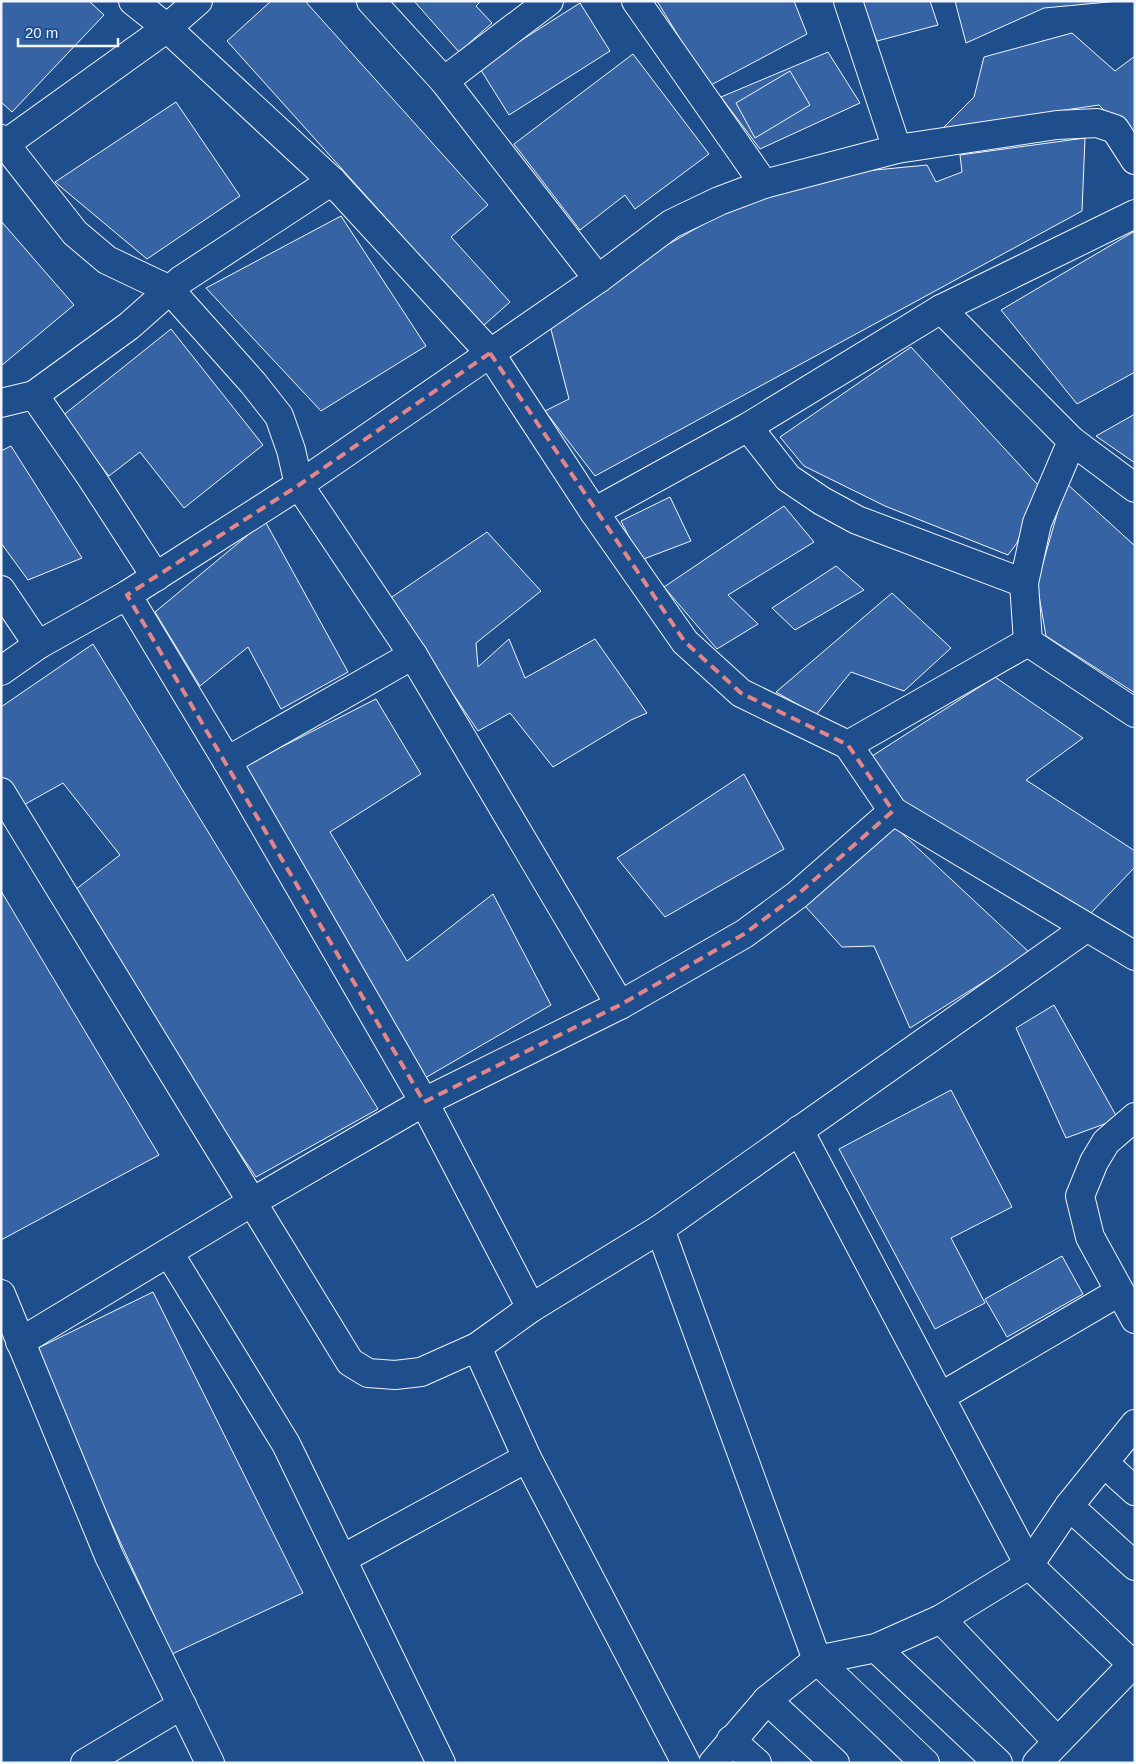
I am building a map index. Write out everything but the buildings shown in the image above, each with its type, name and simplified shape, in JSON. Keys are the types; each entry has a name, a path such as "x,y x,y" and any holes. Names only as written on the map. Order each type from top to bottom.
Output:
{"street":[{"path":"133,1 167,28 332,180 490,353 594,512 685,642 741,693 848,745 893,811 1135,956"},
{"path":"198,1 167,28 3,143 75,233 107,260 170,290 253,383 279,416 291,450 299,485 413,655 620,1005"},
{"path":"371,1 444,82 598,279"},
{"path":"444,82 549,1"},
{"path":"636,1 764,184"},
{"path":"848,1 897,149"},
{"path":"1,671 38,645 127,595 299,485 598,279 671,224 719,200 764,184 897,149 1057,125 1097,123 1115,129 1135,160"},
{"path":"1,403 34,395 129,326 181,280 332,180"},
{"path":"594,512 748,427 941,309 1135,214"},
{"path":"941,309 1072,441 1135,488"},
{"path":"34,395 91,477 156,577"},
{"path":"748,427 788,478 822,501 857,520 1024,583"},
{"path":"1028,642 1024,583 1037,523 1072,441"},
{"path":"1,590 38,645"},
{"path":"127,595 227,761 424,1102 531,1308"},
{"path":"848,745 1028,642"},
{"path":"1028,642 1135,713"},
{"path":"227,761 413,655"},
{"path":"1,792 350,1362 368,1373 395,1375 421,1372 477,1347 531,1308 660,1228 1086,928"},
{"path":"20,1342 252,1202 424,1102 620,1005 744,934 797,895 893,811"},
{"path":"1135,1117 1106,1142 1094,1162 1080,1196 1090,1237 1135,1319"},
{"path":"799,1130 1028,1565 1134,1665 1037,1763"},
{"path":"660,1228 817,1660 925,1763"},
{"path":"169,1253 286,1444 441,1763"},
{"path":"940,1397 1119,1292"},
{"path":"1,1294 109,1556 210,1763"},
{"path":"477,1347 527,1458 686,1763"},
{"path":"713,1763 767,1700 817,1660 876,1648 941,1619 1028,1565 1070,1506 1135,1424"},
{"path":"342,1559 527,1458"},
{"path":"1104,1463 1135,1491"},
{"path":"1070,1506 1135,1566"},
{"path":"941,1619 1057,1741"},
{"path":"876,1648 998,1763"},
{"path":"767,1700 835,1763"},
{"path":"85,1763 182,1706"},
{"path":"731,1740 758,1763"}],"highlighted area":[{"path":"490,353 685,642 741,693 848,745 893,811 797,895 744,934 620,1005 424,1102 127,595 299,485"}]}
